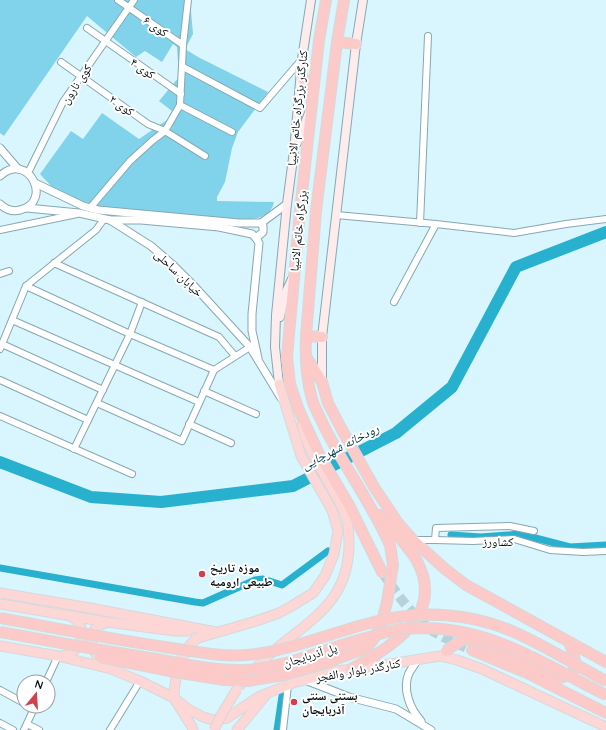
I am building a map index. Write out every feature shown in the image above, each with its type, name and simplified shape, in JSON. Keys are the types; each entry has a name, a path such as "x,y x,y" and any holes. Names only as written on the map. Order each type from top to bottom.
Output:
{"highway":[{"name":"بزرگراه خاتم الانبیا","path":"326,0 319,40 312,103 293,277 287,357 290,384 313,450 382,572"},
{"name":"بزرگراه خاتم الانبیا","path":"344,0 337,42 316,211 306,336 306,357 307,378 312,400 333,445 363,493"},
{"path":"337,42 356,44"},
{"path":"300,70 312,103"},
{"path":"306,336 322,337"},
{"path":"306,357 322,382 328,403 374,487 398,524 413,540 445,569 466,585 606,662"},
{"path":"46,640 92,655 175,672 224,680 248,681 300,671 358,652 366,648 373,640 381,625 392,577 393,565 390,545 363,493"},
{"path":"351,669 395,642 420,614 425,600 426,590 425,579 412,553 363,493"},
{"name":"پل آذربایجان","path":"0,618 148,645 207,654 246,655 284,649 378,621 416,614 450,615 480,621 513,631 606,681"},
{"name":"پل آذربایجان","path":"0,632 210,668 246,670 288,663 389,631 415,628 448,629 476,635 502,643 525,653 606,696"},
{"path":"443,653 462,640 472,639 560,678 569,676 574,669 576,662 569,642"},
{"path":"472,650 527,673 606,713"}],"main road":[{"name":"کنارگذر بزرگراه خاتم الانبیا","path":"279,384 275,347 276,315 286,204 294,151 300,70 311,0"},
{"path":"322,382 322,337 356,44 363,0"},
{"path":"294,151 312,103"},
{"path":"275,347 284,296 293,277"},
{"path":"279,384 301,456 333,514"},
{"path":"193,730 174,698 174,689 178,672 186,649 198,638 279,613 312,593 325,576 334,554 338,531 332,504 306,457 304,451 313,450 303,430 300,413"},
{"path":"214,730 231,697 237,689 268,657 319,614 333,599 340,588 346,575 349,558 346,510"},
{"path":"0,593 217,632"},
{"path":"0,604 107,622 174,631 217,632"},
{"path":"58,656 66,656 71,653 75,650 81,640 81,625 75,618 68,615"},
{"path":"107,622 97,627 92,634 91,643 93,651 111,669"},
{"name":"کنارگذر بلوار والفجر","path":"0,646 58,656 111,669 140,681 174,698 188,709 203,717 214,720 227,718 256,698 269,692 305,680 337,671 418,659 443,653 482,669 606,727"},
{"path":"237,730 269,692"}],"street":[{"name":"کوی ۶","path":"118,0 183,45"},
{"name":"کوی نارون","path":"28,173 62,102 134,0"},
{"path":"90,208 130,161 165,131 180,105 186,1"},
{"name":"کوی ۴","path":"87,28 181,94"},
{"path":"420,223 428,36"},
{"path":"183,67 260,108 302,59"},
{"name":"کوی ۲","path":"61,62 148,124 165,131 205,156"},
{"path":"180,105 232,132"},
{"path":"0,148 18,169 28,173 35,183 36,188 34,199 27,208"},
{"path":"0,176 6,171 18,169"},
{"path":"35,183 90,208 239,223 261,223 286,204"},
{"path":"0,204 8,210 13,211"},
{"name":"خیابان ساحلی","path":"13,211 27,208 79,213 107,219 151,246 174,265 250,347 286,406"},
{"path":"0,214 13,211"},
{"path":"0,230 79,213"},
{"path":"336,215 514,233 606,219"},
{"path":"103,390 1,346 26,286 96,230 107,219 141,220 219,227 252,234 259,243 252,314 252,331 260,363"},
{"path":"138,237 136,231 137,224 141,220"},
{"path":"256,238 263,232 263,226 261,223"},
{"path":"394,302 436,224"},
{"path":"54,263 219,337 235,356"},
{"path":"0,274 9,271"},
{"path":"26,286 130,334 214,370"},
{"path":"74,449 130,334 142,302"},
{"path":"12,320 199,402"},
{"path":"97,403 182,441 214,370 250,347"},
{"path":"0,380 88,420"},
{"path":"204,391 256,414"},
{"path":"0,416 132,474"},
{"path":"189,424 231,443"},
{"path":"435,540 436,528 510,526 534,531"},
{"name":"کشاورز","path":"413,540 473,541 514,539 550,550 583,552 606,551"},
{"path":"50,674 58,656"},
{"path":"418,659 409,674 407,683 408,698 414,713 431,730"},
{"path":"305,680 349,697 396,709 425,725"},
{"path":"110,730 140,681"},
{"path":"283,730 288,685"},
{"path":"0,690 16,699"},
{"path":"30,714 25,727 39,730"},
{"path":"0,723 13,730"}],"shaded area":[{"path":"0,0 190,0 193,34 185,49 268,92 238,132 232,148 225,182 217,197 217,201 274,202 272,208 263,216 244,220 231,220 143,210 123,216 115,216 103,213 51,186 40,174 71,131 83,139 102,113 139,139 167,120 172,111 159,101 179,77 177,47 173,44 162,62 145,51 136,57 87,16 4,136 0,133"}],"waterway":[{"name":"رودخانه شهرچایی","path":"0,462 91,497 161,502 293,486 396,433 452,387 516,267 606,232"},
{"path":"451,535 481,537 520,534 570,547 606,545"},
{"path":"0,568 203,603 255,580 263,579 282,585 328,551"},
{"path":"277,730 282,696 286,686"}],"tunnel":[{"path":"382,572 407,607 425,625 442,636 472,650"}],"place":[{"name":"موزه تاریخ طبیعی ارومیه","path":"202,574"},
{"name":"بستنی سنتی آذربایجان","path":"294,702"}]}
